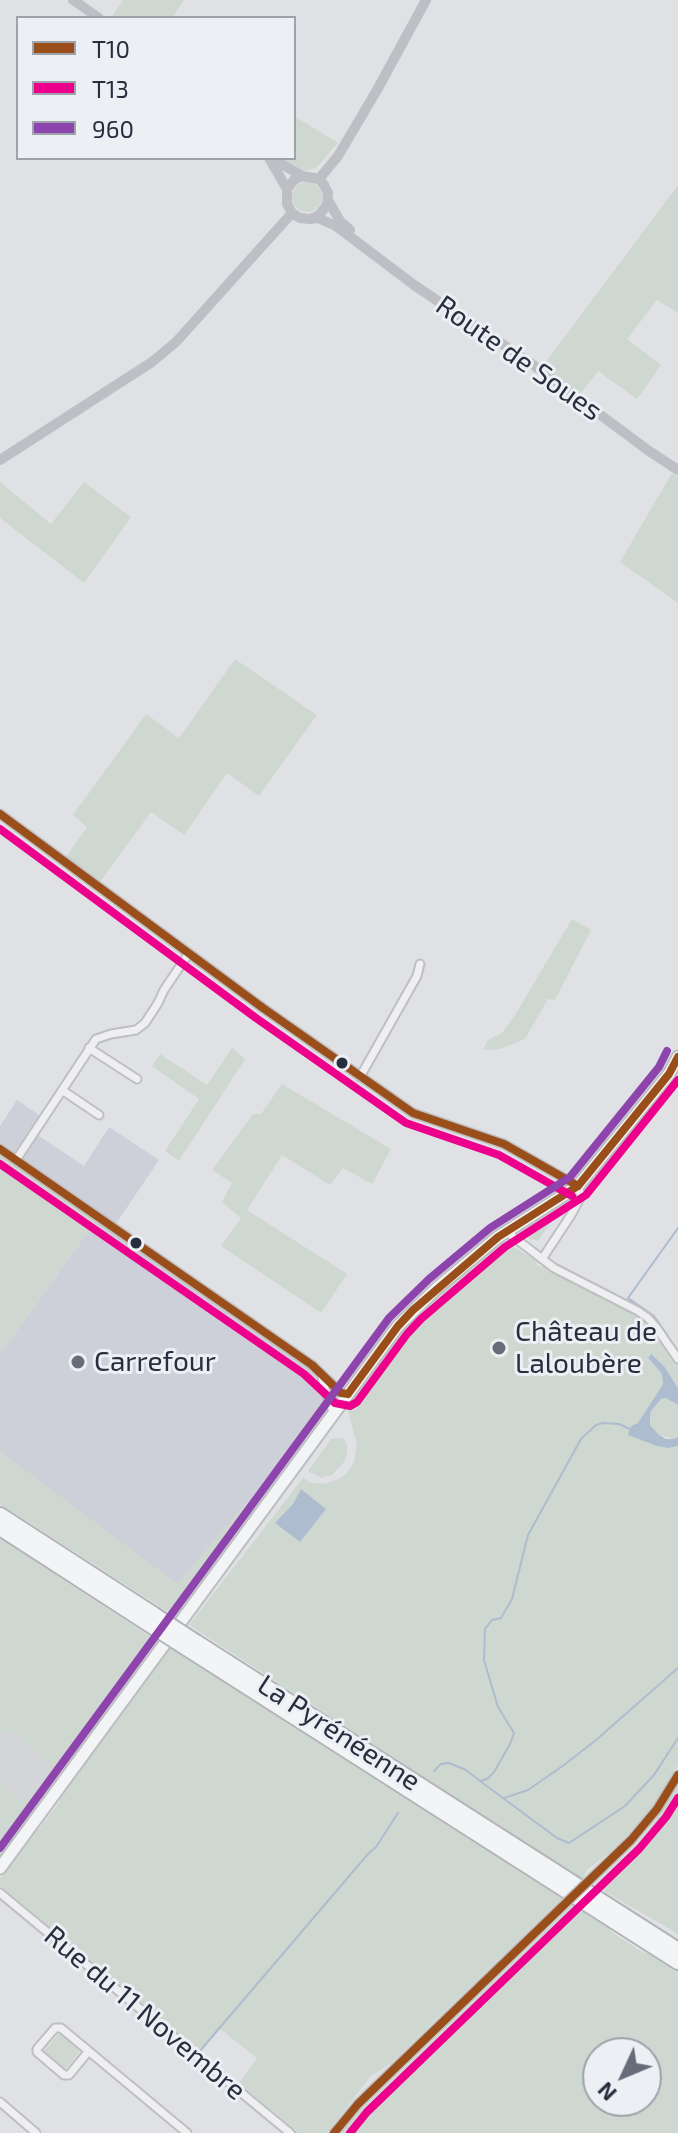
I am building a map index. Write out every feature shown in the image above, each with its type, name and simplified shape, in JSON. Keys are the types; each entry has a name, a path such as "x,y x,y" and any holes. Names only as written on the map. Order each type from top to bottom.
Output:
{"highway":[{"name":"La Pyrénéenne","path":"0,1515 150,1618"},
{"name":"La Pyrénéenne","path":"0,1528 150,1618 678,1950"},
{"name":"La Pyrénéenne","path":"194,1646 678,1962"}],"main road":[{"path":"73,0 96,16"},
{"path":"319,179 338,156 426,0"},
{"path":"271,160 287,189 287,204 292,213 310,219 323,213 328,193 319,179 302,176 274,160"},
{"path":"287,189 302,176"},
{"name":"Route de Soues","path":"328,200 340,221 361,244"},
{"path":"0,460 164,352 207,309 292,213"},
{"name":"Route de Soues","path":"310,219 318,218 330,223 361,244 432,298 532,364 678,470"},
{"path":"0,1868 398,1326 475,1256 578,1186 673,1075 677,1060"}],"street":[{"path":"0,814 413,1113 504,1144 578,1186 581,1196 542,1259"},
{"path":"16,1160 96,1039 136,1030 145,1023 189,953"},
{"path":"360,1077 417,976 420,964"},
{"path":"89,1048 137,1079"},
{"path":"62,1090 99,1115"},
{"path":"0,1149 312,1365 341,1393 348,1394"},
{"path":"507,1232 554,1268 648,1318 678,1359"},
{"path":"320,1373 330,1406 338,1408 333,1386"},
{"path":"334,2133 367,2095 631,1840 657,1809 678,1775"},
{"name":"Rue du 11 Novembre","path":"0,1893 290,2133"},
{"path":"88,2052 69,2075 64,2075 37,2049 55,2028 61,2028 187,2133"},
{"path":"0,2102 36,2133"}],"shaded area":[{"path":"123,0 184,0 173,16 112,16"},
{"path":"296,117 338,143 316,168 302,171 283,160 296,160"},
{"path":"307,182 318,186 322,197 318,208 307,212 296,208 292,197 296,186"},
{"path":"678,185 678,313 657,300 627,339 661,365 637,399 598,371 580,394 542,367"},
{"path":"672,473 678,477 678,603 620,562"},
{"path":"0,482 51,524 84,482 131,517 84,583 0,518"},
{"path":"235,659 317,715 259,796 227,773 184,835 151,812 100,882 66,857 87,827 73,815 146,714 179,738"},
{"path":"572,919 591,930 555,1000 548,999 525,1039 500,1049 483,1050 488,1040 502,1033 515,1015"},
{"path":"232,1048 245,1059 179,1161 165,1151 199,1099 152,1066 160,1054 207,1085"},
{"path":"282,1084 391,1149 372,1184 343,1168 330,1185 282,1155 247,1210 347,1274 321,1313 221,1246 241,1218 222,1202 232,1183 212,1170 253,1114 261,1114"},
{"path":"17,1100 39,1115 30,1130 84,1166 109,1127 159,1160 113,1228 306,1365 322,1386 326,1408 297,1449 253,1506 249,1502 243,1507 178,1585 0,1452 0,1354 98,1218 0,1153 0,1126"},
{"path":"0,1153 98,1218 0,1354"},
{"path":"576,1196 570,1204 561,1208 538,1241 517,1231"},
{"path":"504,1241 537,1261 540,1267 543,1265 625,1306 641,1318 678,1366 678,1388 664,1366 650,1355 648,1359 662,1374 663,1384 638,1423 631,1426 669,1448 678,1446 678,1765 649,1812 614,1849 587,1870 582,1880 189,1625 303,1478 324,1484 347,1473 354,1462 357,1444 348,1412 381,1361 420,1311"},
{"path":"666,1398 678,1405 678,1437 673,1439 658,1434 650,1425 651,1411 661,1399"},
{"path":"331,1439 344,1439 347,1454 332,1475 321,1478 308,1471"},
{"path":"0,1452 177,1584 243,1507 249,1502 253,1506 173,1615 0,1504"},
{"path":"0,1539 157,1641 0,1855"},
{"path":"170,1647 564,1896 391,2063 370,2077 327,2133 299,2133 239,2083 257,2058 220,2029 199,2054 0,1886 0,1878 59,1803 61,1796"},
{"path":"678,1786 678,1935 607,1893 602,1888 601,1879 636,1845"},
{"path":"574,1903 603,1920 612,1932 639,1950 678,1969 678,2133 339,2133"},
{"path":"59,2033 80,2051 64,2071 43,2052"}],"water":[{"path":"651,1354 664,1366 678,1388 678,1405 666,1398 661,1399 651,1411 650,1425 666,1439 678,1437 678,1446 657,1446 628,1435 631,1426 638,1423 663,1384 662,1374 648,1358"},
{"path":"301,1489 326,1509 300,1542 275,1523 293,1504"}],"waterway":[{"path":"668,1336 654,1316 628,1298 678,1228"},
{"path":"434,1771 441,1764 449,1763 466,1770 480,1781 494,1772 514,1733 498,1707 484,1660 485,1629 492,1620 501,1618 512,1599 528,1535 581,1439 596,1425 603,1423 619,1424 630,1429"},
{"path":"504,1798 528,1790 564,1765 678,1668"},
{"path":"480,1781 557,1838 569,1843 625,1806 654,1775 678,1738"},
{"path":"199,2052 376,1847 398,1813"},
{"path":"221,2070 296,2133"}],"runway":[{"path":"0,1755 28,1776"}],"transit line":[{"name":"T10","path":"0,814 263,1008 413,1113 504,1144 578,1186"},
{"name":"T13","path":"0,829 256,1018 406,1123 499,1155 572,1196"},
{"name":"960","path":"0,1848 389,1318 429,1279 490,1228 570,1177 659,1067 667,1051"},
{"name":"T10","path":"348,1394 413,1310 498,1237 578,1186 669,1074 678,1057"},
{"name":"T13","path":"0,1164 304,1374 335,1403 350,1406 357,1402 421,1319 505,1247 586,1195 678,1080"},
{"name":"T10","path":"0,1149 312,1365 341,1393 348,1394"},
{"name":"T10","path":"334,2133 358,2104 631,1840 657,1809 678,1775"},
{"name":"T13","path":"350,2133 367,2112 639,1849 678,1798"}],"place":[{"name":"Château de Laloubère","path":"499,1348"},
{"name":"Carrefour","path":"78,1362"}]}
